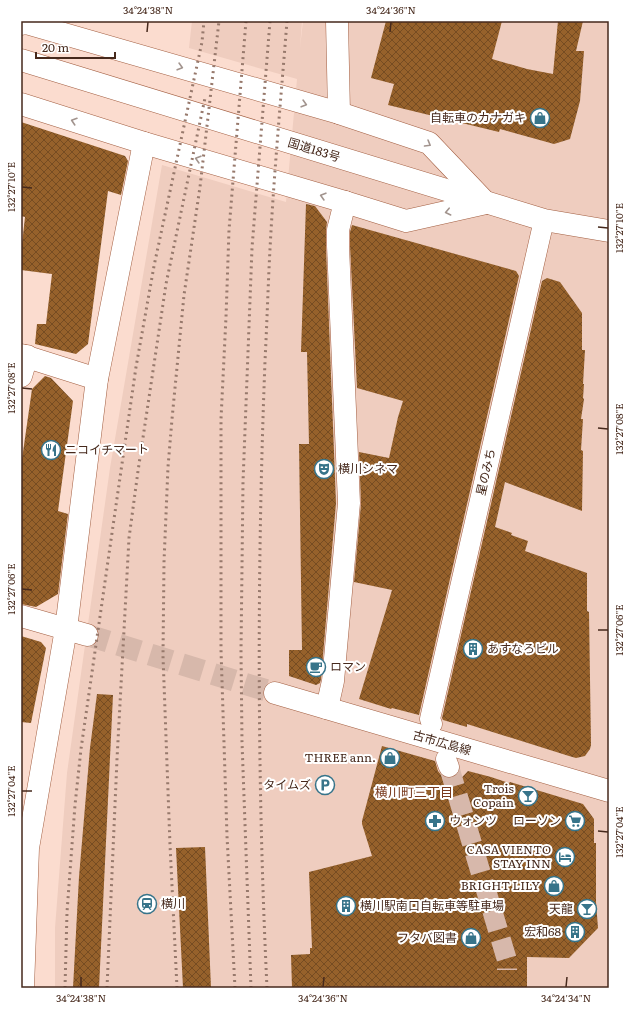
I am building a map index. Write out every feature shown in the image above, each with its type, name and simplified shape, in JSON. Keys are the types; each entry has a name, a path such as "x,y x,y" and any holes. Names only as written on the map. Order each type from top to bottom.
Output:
{"main road":[{"path":"337,21 339,114"},
{"path":"21,24 26,23 339,114 429,143 486,203"},
{"name":"国道183号","path":"21,60 544,220 609,231"},
{"path":"21,104 144,143 406,221 486,203"},
{"path":"23,988 25,848 66,629 97,379 144,143"},
{"path":"327,708 334,681 349,504 338,246 338,230 345,202"},
{"path":"23,362 97,379"},
{"path":"21,616 87,635"},
{"name":"古市広島線","path":"275,693 609,791"}],"street":[{"name":"星のみち","path":"432,724 430,719 544,220"}],"shaded area":[{"path":"192,21 302,21 300,48 303,21 609,21 609,988 55,988 55,928 67,773 110,468 162,165 286,202 297,79 189,48"}],"building":[{"path":"386,21 502,21 492,59 527,69 553,74 558,21 583,21 576,51 584,51 580,101 570,139 554,144 500,129 499,132 388,105 394,84 371,78"},
{"path":"21,122 125,156 128,161 121,195 108,191 88,344 76,354 35,344 37,324 46,324 52,274 21,270 21,253 25,217 21,216"},
{"path":"306,204 315,206 327,222 326,247 336,503 321,679 320,683 316,685 289,676 289,650 302,650 299,444 309,444 307,352 301,352"},
{"path":"352,225 516,271 519,276 419,715 391,709 359,699 392,590 354,582 361,504 359,452 389,458 403,401 357,388 350,246 350,232"},
{"path":"547,278 560,282 582,313 582,350 585,350 583,384 584,399 581,419 583,419 581,450 583,451 582,511 505,482 495,527 528,541 525,551 587,573 591,745 585,756 576,758 467,724 467,727 443,720 442,718 542,281"},
{"path":"45,376 51,378 73,401 58,511 68,514 58,594 36,607 21,604 21,466 32,389"},
{"path":"21,636 41,642 46,648 31,723 21,722"},
{"path":"97,694 113,695 99,988 73,988 79,877 90,748"},
{"path":"382,746 435,761 438,771 442,776 447,793 468,771 583,804 594,819 598,928 569,958 527,957 527,988 292,988 291,955 310,954 310,948 312,948 309,872 372,856 362,821"},
{"path":"205,847 211,988 183,988 176,848"}],"tunnel":[{"path":"87,635 275,693"},
{"path":"449,767 507,960 507,970"}],"railway":[{"path":"65,988 67,912 75,805 81,749 112,533 136,367 154,266 202,42 204,21"},
{"path":"177,988 163,656 164,562 168,467 184,295 200,187 219,21"},
{"path":"235,988 227,836 221,650 221,419 229,230 246,21"},
{"path":"251,988 242,742 241,651 243,482 252,248 270,21"},
{"path":"267,988 261,831 259,674 262,439 270,249 287,21"},
{"path":"107,988 129,538 166,284 205,98"}],"place":[{"name":"自転車のカナガキ","path":"540,118"},
{"name":"ニコイチマート","path":"51,450"},
{"name":"横川シネマ","path":"324,469"},
{"name":"あすなろビル","path":"473,649"},
{"name":"ロマン","path":"316,667"},
{"name":"THREE ann.","path":"390,758"},
{"name":"タイムズ","path":"325,785"},
{"name":"Trois Copain","path":"528,796"},
{"name":"ウォンツ","path":"435,821"},
{"name":"ローソン","path":"575,821"},
{"name":"CASA VIENTO STAY INN","path":"565,857"},
{"name":"BRIGHT LILY","path":"554,886"},
{"name":"横川","path":"147,904"},
{"name":"横川駅南口自転車等駐車場","path":"346,906"},
{"name":"天龍","path":"587,909"},
{"name":"宏和68","path":"575,932"},
{"name":"フタバ図書","path":"471,938"}],"district":[{"name":"横川町三丁目","path":"414,792"}]}
